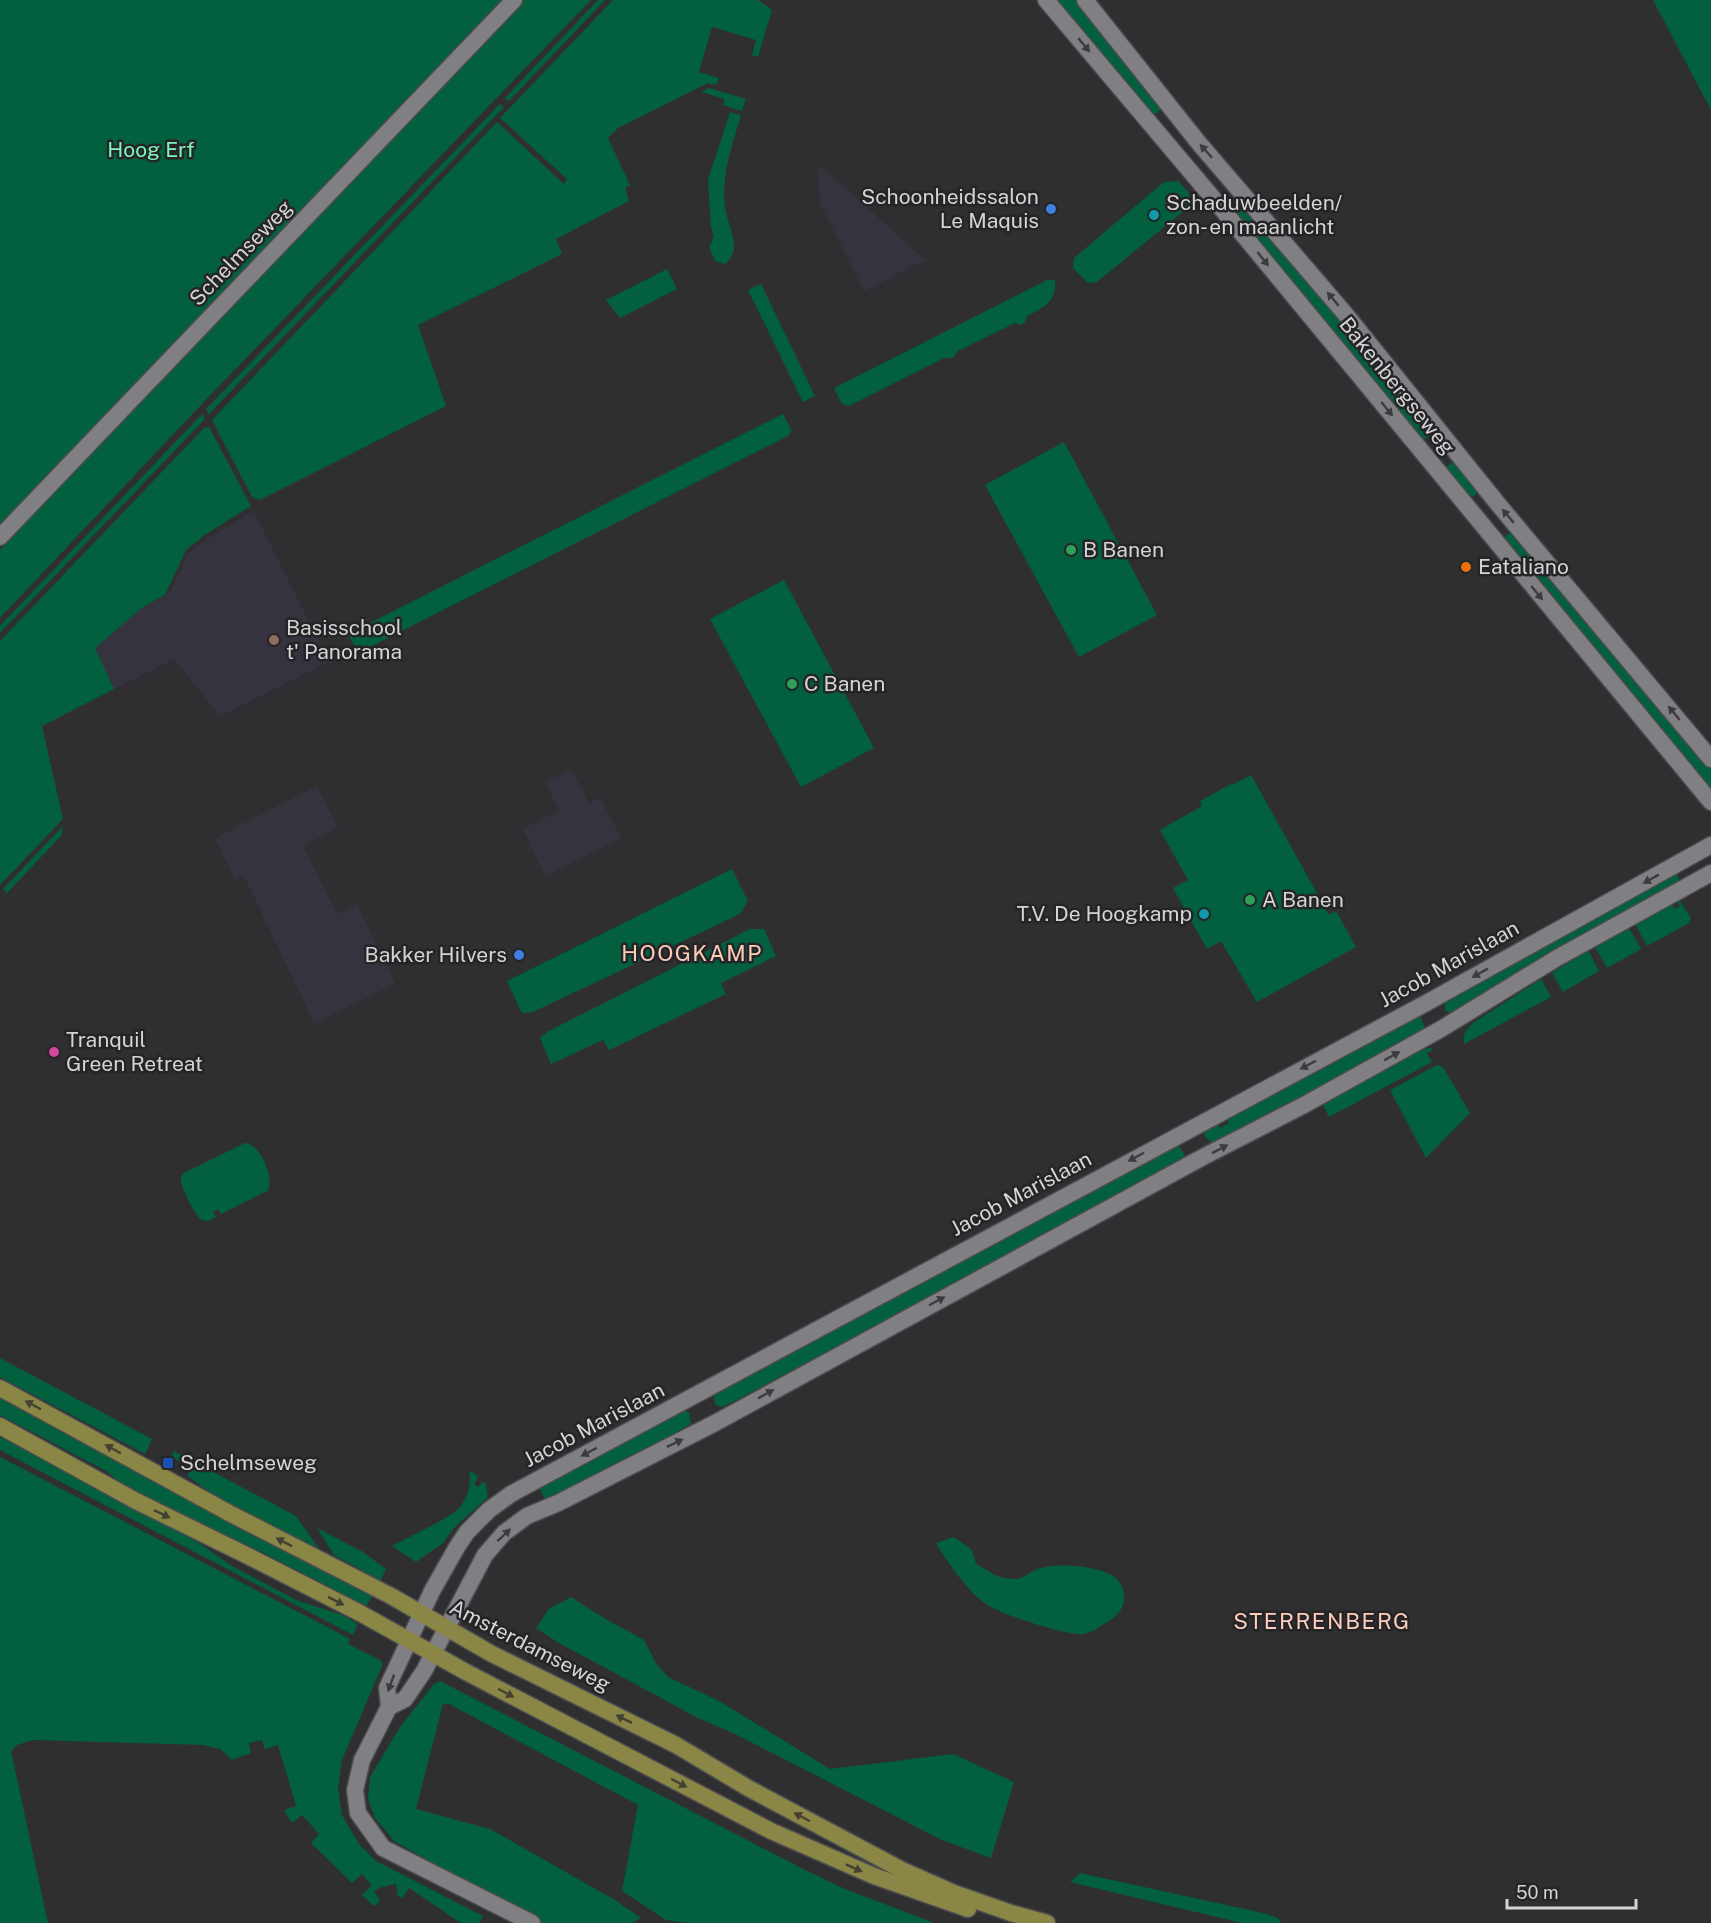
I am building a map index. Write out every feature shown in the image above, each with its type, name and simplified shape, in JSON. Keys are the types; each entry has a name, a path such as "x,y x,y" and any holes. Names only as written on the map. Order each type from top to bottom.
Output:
{"main road":[{"name":"Amsterdamseweg","path":"0,1388 221,1509 391,1596 492,1654 676,1745 748,1788 902,1870 954,1893 1047,1923"},
{"path":"0,1426 136,1501 246,1554 771,1831 874,1876 1012,1923"}],"street":[{"name":"Schelmseweg","path":"0,537 514,0"},
{"name":"Bakenbergseweg","path":"1046,0 1212,197 1711,802"},
{"name":"Bakenbergseweg","path":"1085,0 1198,142 1347,316 1498,504 1711,759"},
{"name":"Jacob Marislaan","path":"389,1707 387,1688 432,1592 467,1532 489,1510 511,1494 1428,1002 1711,845"},
{"path":"532,1923 383,1848 358,1813 355,1790 362,1760 389,1707 405,1699 433,1654 485,1555 504,1533 527,1516 558,1503 715,1423 1304,1105 1441,1029 1557,958 1711,873"}],"shaded area":[{"path":"823,168 925,260 864,291 820,203 818,170"},
{"path":"254,511 329,662 220,716 174,659 114,689 94,648 143,607 170,592 189,553 205,540"},
{"path":"571,769 589,803 600,798 621,838 545,876 523,829 559,811 545,782"},
{"path":"317,786 338,828 303,846 337,914 357,904 395,984 314,1023 244,876 235,879 215,838"}],"green space":[{"name":"Hoog Erf","path":"0,0 502,0 0,526"},
{"path":"524,0 591,0 200,406 0,618 0,550"},
{"path":"598,0 605,0 509,101 505,98"},
{"path":"613,0 758,0 772,10 758,57 752,55 756,40 712,27 699,72 719,78 716,85 708,83 618,128 608,138 630,185 625,188 629,201 556,239 562,254 418,325 446,406 260,500 252,497 212,420 497,122 564,184 567,179 500,118"},
{"path":"1053,0 1080,0 1162,107 1157,114 1145,110"},
{"path":"1653,0 1711,0 1711,110"},
{"path":"709,88 746,99 742,111 723,105 725,99 701,92"},
{"path":"500,104 504,107 209,414 206,409"},
{"path":"730,112 741,115 728,161 725,183 726,214 734,244 731,258 725,264 715,261 709,247 714,237 711,227 708,180"},
{"path":"1178,181 1189,193 1191,205 1097,282 1088,283 1073,268 1074,258 1164,182"},
{"path":"1230,201 1241,202 1428,425 1429,437 1423,439 1414,436 1227,208"},
{"path":"667,269 677,289 620,318 606,300"},
{"path":"1047,280 1055,280 1054,294 1044,307 1027,316 1021,325 1015,323 958,351 953,358 944,358 849,406 842,404 834,388"},
{"path":"761,284 815,396 803,402 748,290"},
{"path":"202,414 205,419 0,633 0,626"},
{"path":"783,414 792,431 788,436 362,651 357,651 348,634"},
{"path":"209,427 251,506 203,536 186,550 165,595 143,607 95,648 114,689 42,726 63,819 0,885 0,641 204,428"},
{"name":"B Banen","path":"1064,442 1157,615 1079,657 985,485"},
{"path":"1455,460 1478,491 1474,496 1467,496 1445,468"},
{"path":"1511,533 1711,768 1711,793 1504,540 1506,535"},
{"name":"C Banen","path":"784,580 874,748 801,787 710,619"},
{"name":"A Banen","path":"1251,775 1329,915 1336,911 1356,947 1257,1002 1221,941 1207,949 1173,888 1188,880 1160,830 1202,806 1200,801"},
{"path":"63,826 61,836 7,893 3,889"},
{"path":"732,869 748,901 740,914 533,1012 522,1013 507,981"},
{"path":"1675,871 1680,881 1561,947 1452,1014 1445,1010 1445,1002"},
{"path":"1680,901 1691,918 1689,923 1647,946 1635,924 1672,904 1675,909 1680,906 1677,902"},
{"path":"1629,928 1641,949 1607,968 1595,947"},
{"path":"750,929 764,929 776,956 721,983 726,994 609,1050 603,1040 551,1064 540,1038 547,1032"},
{"path":"1588,950 1599,971 1563,992 1552,973"},
{"path":"1541,979 1551,997 1464,1044 1468,1028"},
{"path":"1420,1016 1425,1028 1422,1031 1219,1142 1213,1143 1205,1137 1203,1131 1215,1121 1220,1128 1229,1123 1225,1115"},
{"path":"1434,1049 1427,1053 1432,1062 1329,1117 1322,1103 1419,1050"},
{"path":"1437,1065 1443,1067 1470,1113 1426,1158 1390,1090"},
{"path":"245,1143 256,1149 265,1163 269,1179 267,1191 221,1214 218,1209 213,1212 216,1217 206,1221 202,1220 196,1214 187,1196 181,1182 182,1176"},
{"path":"1178,1145 1185,1155 1184,1161 725,1406 720,1407 715,1404 713,1392"},
{"path":"0,1358 152,1439 145,1454 0,1377"},
{"path":"0,1398 373,1595 366,1606 260,1551 177,1517 143,1500 106,1471 0,1415"},
{"path":"684,1409 689,1413 691,1424 562,1494 545,1499 538,1485"},
{"path":"0,1437 180,1530 232,1566 296,1600 342,1615 358,1624 353,1635 0,1450"},
{"path":"174,1451 296,1516 323,1554 234,1509 187,1476 190,1467 171,1457"},
{"path":"0,1457 350,1639 348,1644 382,1661 382,1666 342,1760 338,1788 342,1815 359,1844 376,1861 483,1916 479,1923 461,1923 409,1888 402,1898 398,1896 396,1884 374,1891 380,1901 374,1906 362,1895 372,1885 362,1874 352,1883 311,1843 319,1834 302,1815 292,1823 284,1810 296,1806 278,1745 265,1749 262,1740 249,1743 251,1753 232,1760 220,1749 203,1745 33,1740 17,1745 11,1751 48,1923 0,1923"},
{"path":"471,1471 478,1477 474,1484 478,1487 483,1482 486,1484 488,1497 454,1528 443,1543 416,1562 392,1546 456,1511 468,1493 469,1472"},
{"path":"317,1528 363,1552 386,1569 379,1583 366,1576 362,1570 334,1555"},
{"path":"954,1537 972,1550 976,1564 1001,1577 1020,1578 1038,1569 1056,1566 1079,1566 1102,1571 1117,1579 1122,1586 1123,1605 1112,1619 1094,1631 1083,1634 1047,1628 1007,1614 989,1606 974,1594 953,1569 936,1543"},
{"path":"571,1597 644,1640 657,1665 668,1677 719,1701 830,1769 953,1754 1014,1782 991,1858 942,1840 735,1734 698,1718 559,1643 536,1628 549,1609"},
{"path":"440,1681 807,1871 843,1888 934,1923 688,1923 666,1920 622,1891 638,1805 449,1704 443,1704 416,1809 490,1829 615,1900 641,1918 632,1923 543,1923 515,1910 394,1841 375,1818 368,1799 370,1777 400,1727 433,1685"},
{"path":"1080,1873 1263,1913 1278,1918 1281,1923 1242,1923 1070,1882"}],"place":[{"name":"Schoonheidssalon Le Maquis","path":"1051,209"},
{"name":"Schaduwbeelden/ zon- en maanlicht","path":"1154,215"},
{"name":"B Banen","path":"1071,550"},
{"name":"Eataliano","path":"1466,567"},
{"name":"Basisschool t' Panorama","path":"274,640"},
{"name":"C Banen","path":"792,684"},
{"name":"A Banen","path":"1250,900"},
{"name":"T.V. De Hoogkamp","path":"1204,914"},
{"name":"Bakker Hilvers","path":"519,955"},
{"name":"Tranquil Green Retreat","path":"54,1052"},
{"name":"Schelmseweg","path":"168,1463"}],"district":[{"name":"HOOGKAMP","path":"692,953"},
{"name":"STERRENBERG","path":"1322,1621"}]}
